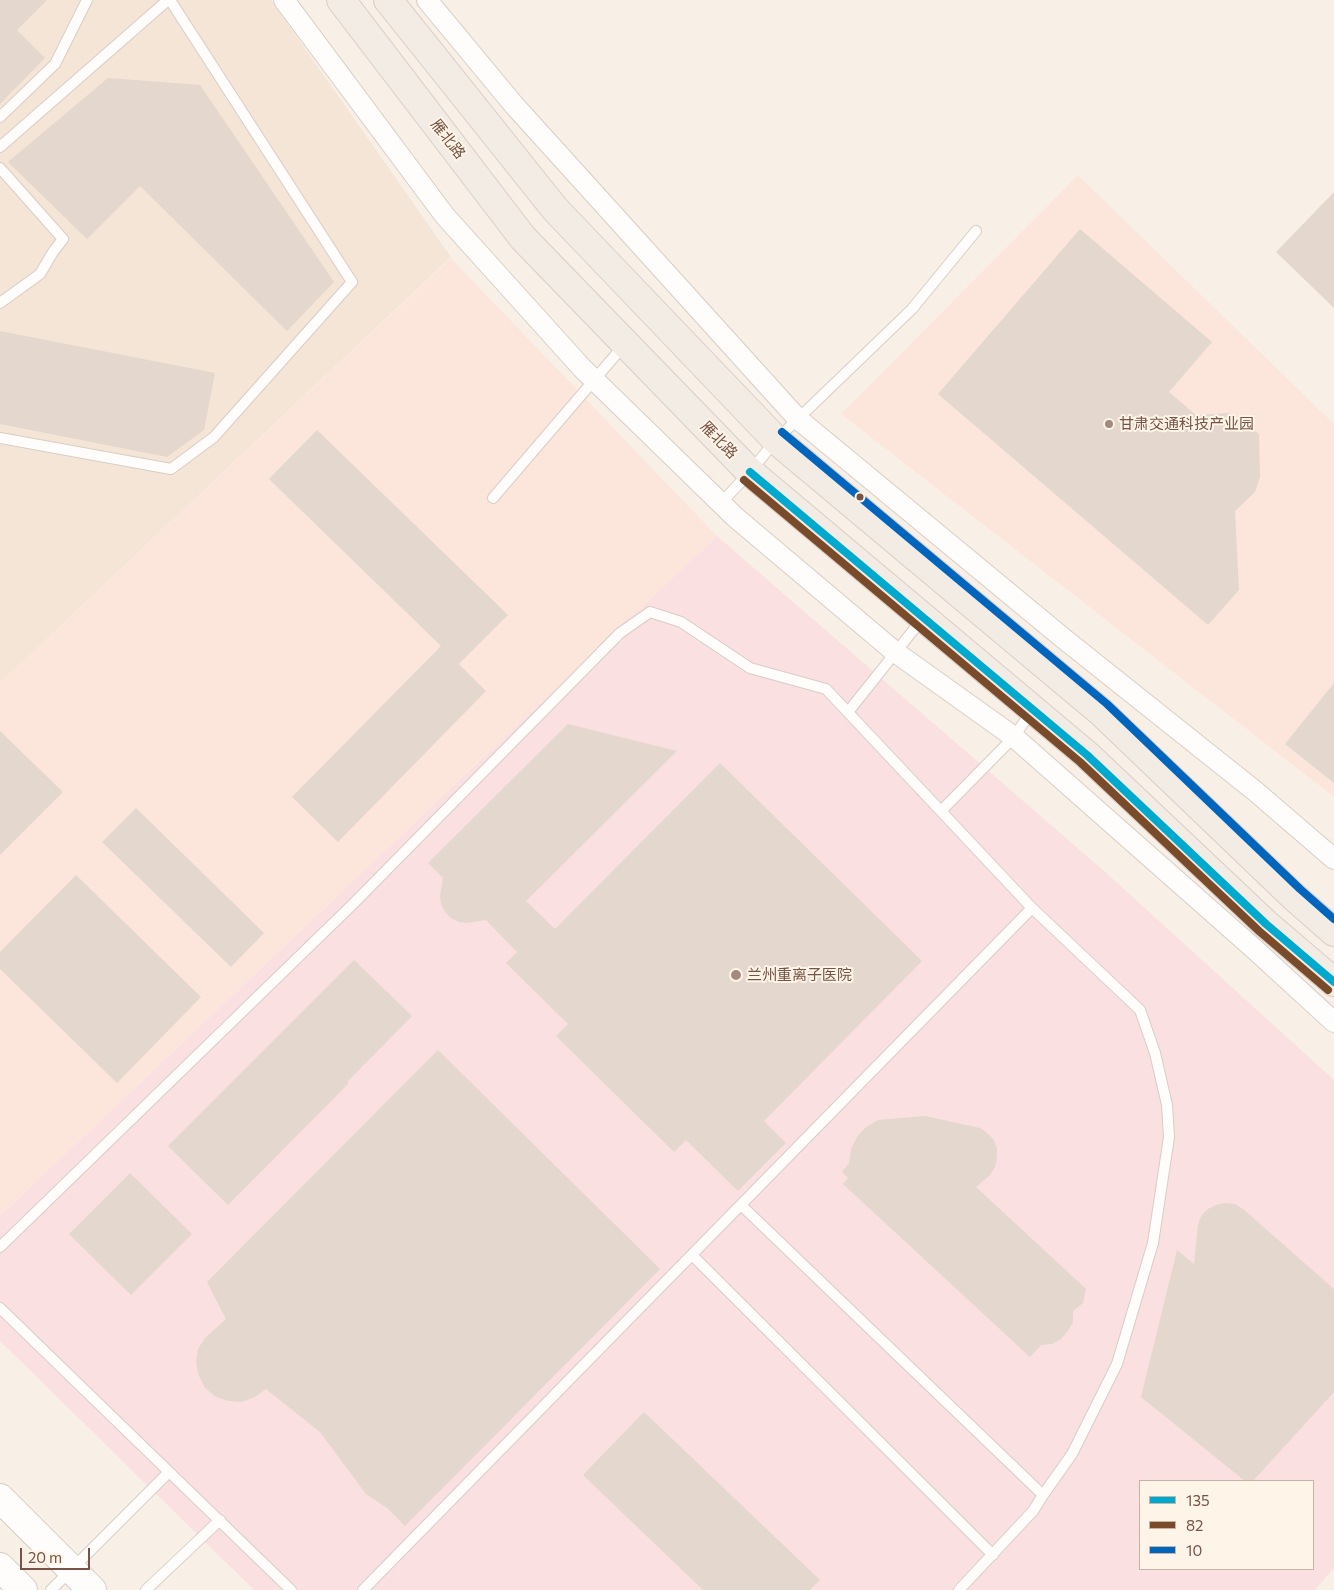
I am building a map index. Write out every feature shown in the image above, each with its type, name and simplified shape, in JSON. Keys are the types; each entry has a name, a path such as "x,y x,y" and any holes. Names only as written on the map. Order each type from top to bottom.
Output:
{"main road":[{"name":"雁北路","path":"341,0 524,238 750,472 1087,755 1266,924 1334,982"},
{"path":"388,0 554,209 776,440 1101,712 1293,896 1334,932"},
{"path":"0,1498 92,1590"},
{"path":"0,1567 23,1590"}],"street":[{"path":"284,0 445,216 594,380 735,517 895,652 1014,737 1252,946 1334,1022"},
{"path":"427,0 514,105 798,418 1062,638 1255,791 1334,860"}],"lane":[{"path":"0,117 55,64 87,0"},
{"path":"0,146 169,0 352,282 214,436 171,469 0,438"},
{"path":"0,168 64,239 53,252 40,274 0,303"},
{"path":"721,503 776,440 912,309 976,231"},
{"path":"493,498 625,343"},
{"path":"0,1247 353,904 620,633 650,612 681,622 750,668 826,689 1032,908 1140,1010 1156,1053 1167,1105 1169,1137 1153,1243 1117,1364 1072,1454 1032,1511 959,1590"},
{"path":"848,712 923,617"},
{"path":"941,811 1014,737 1032,709"},
{"path":"364,1590 1032,908"},
{"path":"741,1205 1043,1495"},
{"path":"692,1255 992,1555"},
{"path":"0,1308 291,1590"},
{"path":"51,1590 169,1472"},
{"path":"146,1590 220,1520"}],"shaded area":[{"path":"0,0 271,0 451,257 0,683"},
{"path":"1078,175 1334,424 1334,797 841,414"},
{"path":"451,258 717,536 0,1216 0,683"},
{"name":"兰州重离子医院","path":"717,536 1103,870 1334,1080 1334,1568 1315,1590 254,1590 0,1341 0,1216"}],"building":[{"path":"0,0 47,0 17,30 45,58 0,104"},
{"path":"108,78 200,85 334,282 287,331 140,186 87,239 8,162"},
{"path":"1334,192 1334,308 1276,252"},
{"name":"甘肃交通科技产业园","path":"1080,229 1212,342 1169,392 1196,415 1229,413 1259,434 1260,477 1255,492 1235,511 1239,590 1208,625 938,394"},
{"path":"0,331 215,373 204,430 167,457 0,424"},
{"path":"317,430 508,615 459,664 486,691 338,842 292,797 441,646 269,479"},
{"path":"1334,683 1334,783 1285,744"},
{"path":"568,724 677,751 526,901 555,929 720,763 922,961 764,1121 786,1143 738,1191 686,1140 674,1152 556,1036 568,1024 506,963 517,952 486,920 467,923 459,922 445,912 441,904 440,896 443,878 428,863"},
{"path":"0,731 63,792 0,855"},
{"path":"136,808 264,933 231,967 102,842"},
{"path":"76,875 201,997 117,1083 0,969 0,952"},
{"path":"354,960 412,1016 347,1082 349,1083 228,1205 168,1146"},
{"path":"438,1050 660,1269 405,1526 387,1508 366,1494 320,1432 266,1389 255,1397 242,1402 216,1397 205,1388 199,1376 196,1363 198,1349 205,1338 226,1319 207,1282"},
{"path":"925,1116 980,1128 994,1140 997,1149 995,1167 990,1175 976,1187 1086,1289 1083,1303 1073,1311 1073,1322 1068,1331 1061,1339 1052,1344 1041,1345 1030,1357 843,1184 848,1178 842,1172 849,1163 851,1149 857,1137 866,1127 878,1120"},
{"path":"130,1173 192,1234 131,1295 69,1234"},
{"path":"1225,1203 1235,1204 1243,1209 1334,1289 1334,1392 1254,1480 1244,1480 1141,1397 1177,1250 1194,1264 1198,1225 1201,1216 1208,1209"},
{"path":"644,1412 820,1580 810,1590 703,1590 583,1475"}],"transit line":[{"name":"10","path":"782,432 1107,704 1300,889 1334,919"},
{"name":"135","path":"750,472 1087,755 1266,924 1334,982"},
{"name":"82","path":"744,480 1080,762 1259,931 1328,990"}],"place":[{"name":"甘肃交通科技产业园","path":"1109,424"},
{"name":"兰州重离子医院","path":"736,975"}]}
